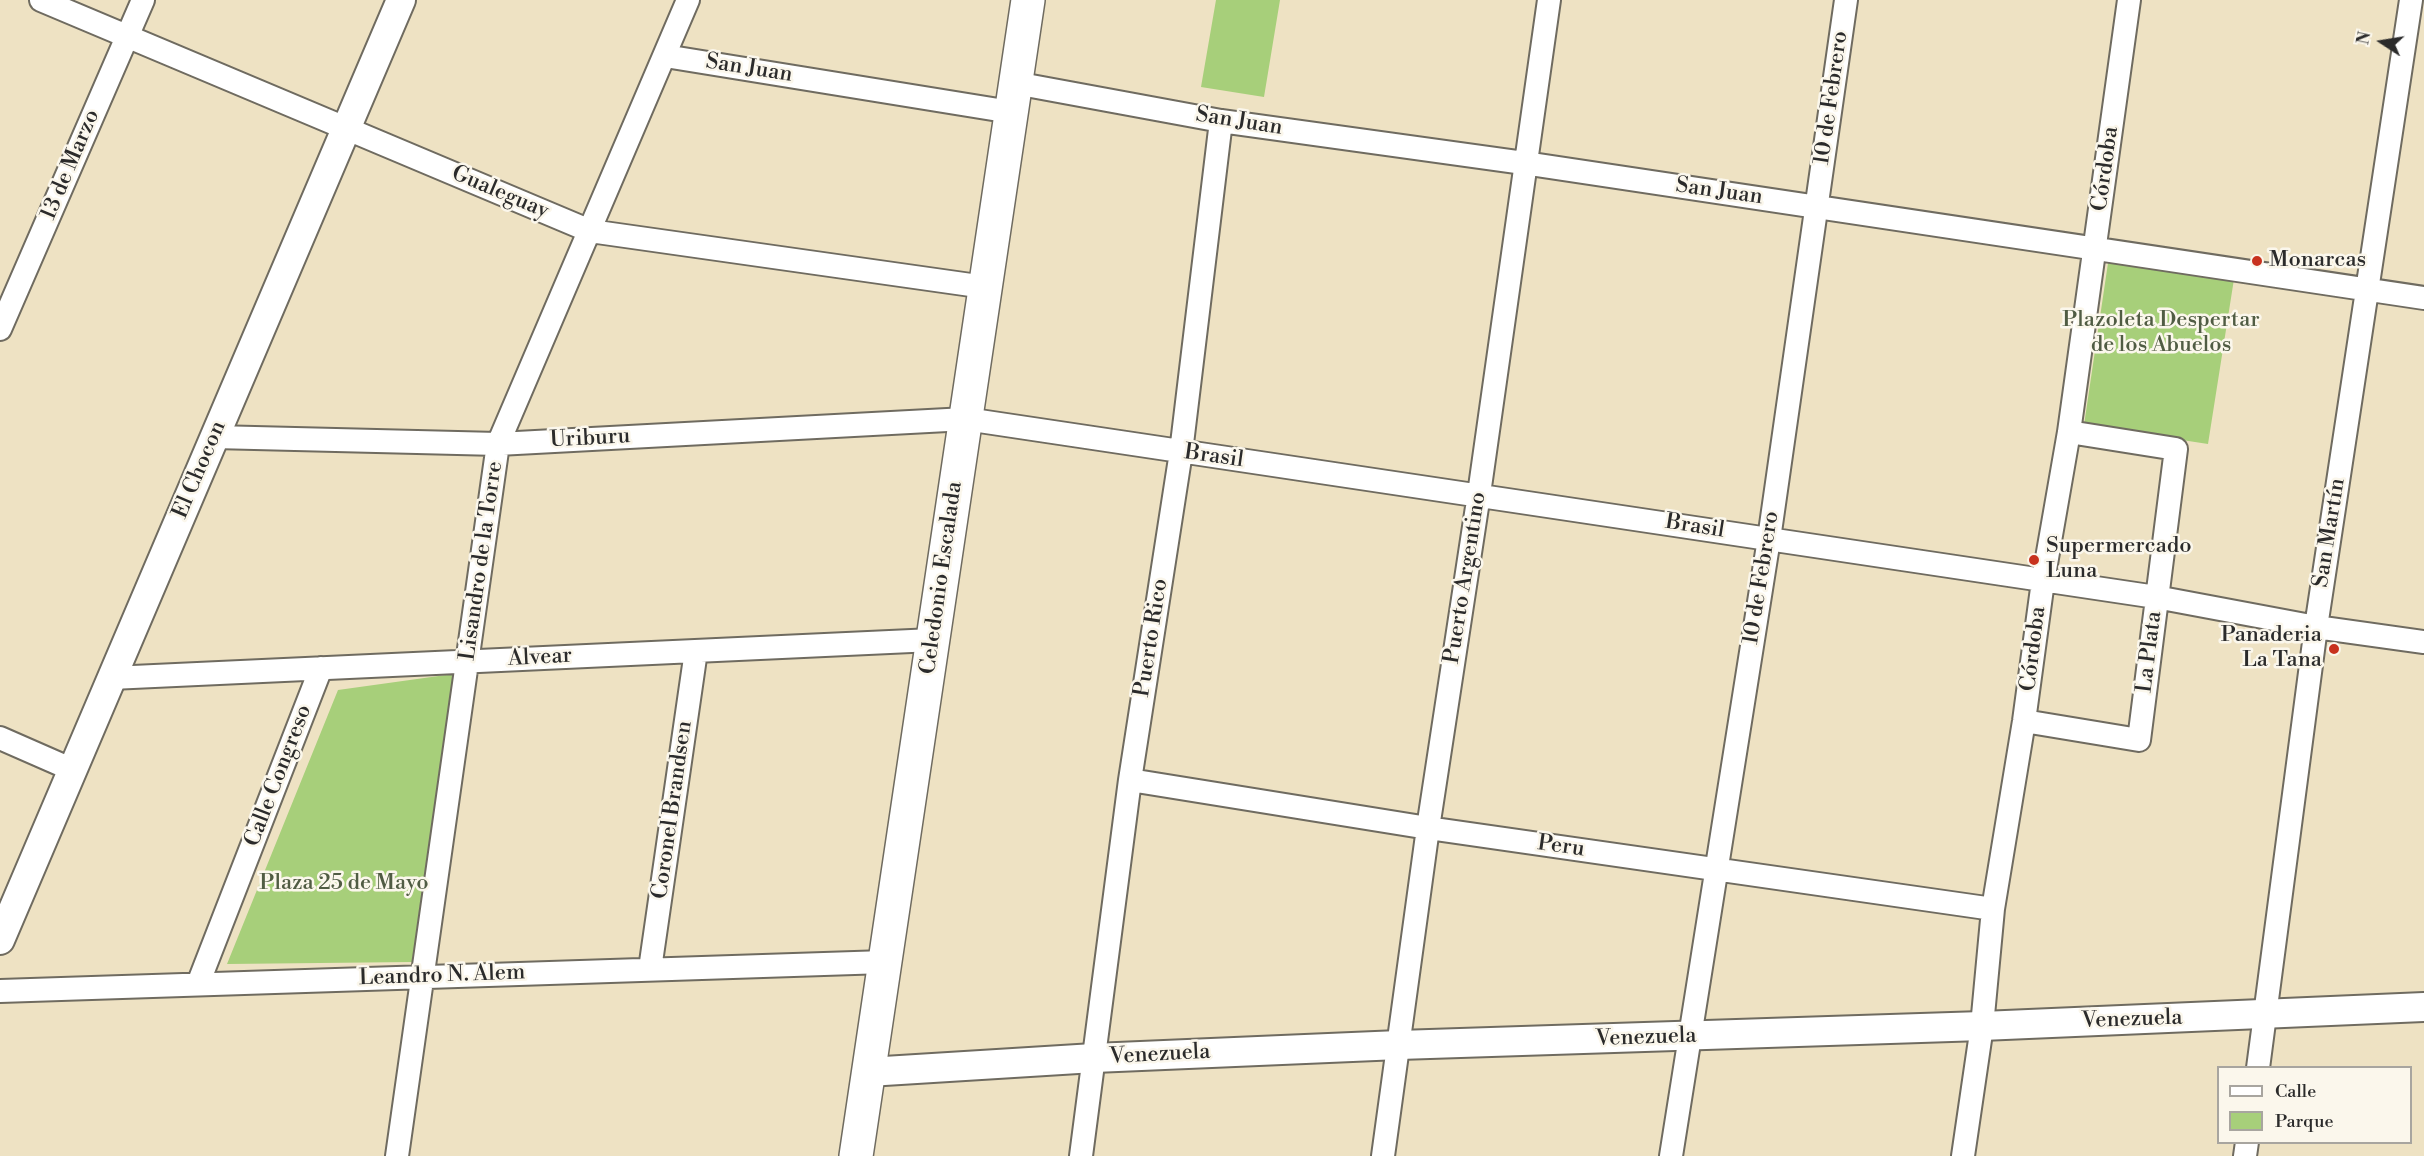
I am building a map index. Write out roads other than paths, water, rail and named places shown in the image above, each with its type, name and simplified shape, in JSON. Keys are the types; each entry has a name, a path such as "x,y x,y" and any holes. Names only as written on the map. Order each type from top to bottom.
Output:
{"main road":[{"name":"Celedonio Escalada","path":"856,1156 1028,0"}],"street":[{"name":"Gualeguay","path":"41,0 590,231 985,287"},
{"name":"13 de Marzo","path":"0,329 143,0"},
{"name":"El Chocon","path":"0,940 401,0"},
{"name":"Lisandro de la Torre","path":"397,1156 498,444 688,0"},
{"name":"Puerto Argentino","path":"1383,1156 1428,828 1479,494 1524,163 1549,0"},
{"name":"10 de Febrero","path":"1671,1156 1688,1037 1769,539 1846,0"},
{"name":"Córdoba","path":"1963,1156 1982,1026 1993,909 2024,721 2043,581 2069,432 2129,0"},
{"name":"San Martín","path":"2258,1066 2316,627 2411,0"},
{"name":"San Juan","path":"664,56 1221,121 1524,163 2424,298"},
{"name":"Puerto Rico","path":"1081,1156 1130,780 1181,452 1221,121"},
{"name":"Brasil","path":"966,419 2156,597 2316,627 2424,642"},
{"name":"Uriburu","path":"214,437 498,444 966,419"},
{"name":"La Plata","path":"2024,721 2139,740 2176,449 2069,432"},
{"name":"Alvear","path":"111,678 933,640"},
{"name":"Coronel Brandsen","path":"650,969 696,651"},
{"name":"Calle Congreso","path":"198,984 321,668"},
{"path":"0,738 73,770"},
{"name":"Peru","path":"1130,780 1428,828 1993,909"},
{"name":"Leandro N. Alem","path":"0,991 885,962"},
{"name":"Venezuela","path":"868,1072 1094,1058 1399,1045 1688,1037 2424,1007"}],"place":[{"name":"Monarcas","path":"2257,261"},
{"name":"Supermercado Luna","path":"2034,560"},
{"name":"Panaderia La Tana","path":"2334,649"}],"park label":[{"name":"Plazoleta Despertar de los Abuelos","path":"2161,334"},
{"name":"Plaza 25 de Mayo","path":"344,884"}]}
